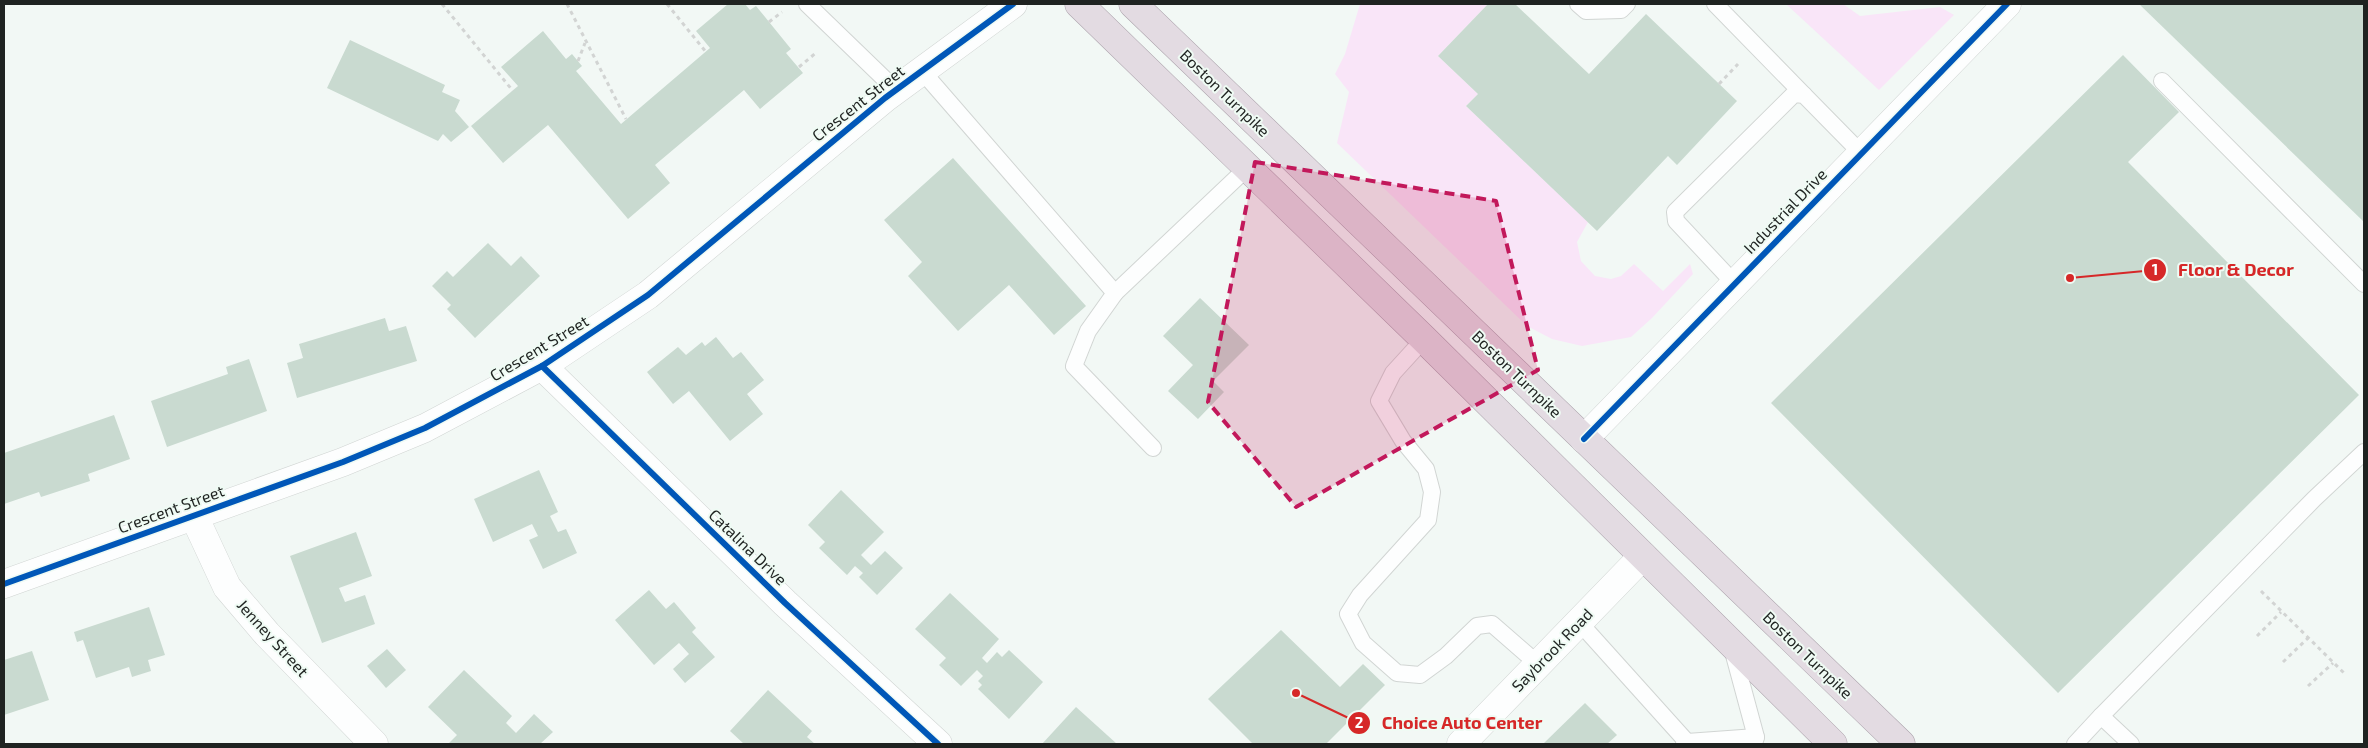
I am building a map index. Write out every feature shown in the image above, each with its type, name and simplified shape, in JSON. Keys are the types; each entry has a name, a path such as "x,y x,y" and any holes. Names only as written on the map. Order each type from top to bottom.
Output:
{"highway":[{"path":"1079,4 1424,339 1833,744"},
{"name":"Boston Turnpike","path":"1133,4 1900,744"}],"street":[{"name":"Crescent Street","path":"4,584 343,462 425,428 542,366 648,295 896,90 1013,4"},
{"name":"Industrial Drive","path":"1584,439 2007,4"},
{"name":"Catalina Drive","path":"542,366 785,603 938,744"},
{"name":"Jenney Street","path":"194,516 227,587 283,651 374,744"},
{"name":"Saybrook Road","path":"1461,744 1643,556"}],"lane":[{"path":"807,4 896,90"},
{"path":"1578,4 1586,11 1621,10 1627,4"},
{"path":"1715,4 1861,153"},
{"path":"922,71 1115,293"},
{"path":"2162,81 2364,284"},
{"path":"1734,283 1676,221 1675,212 1794,94 1804,95"},
{"path":"1153,448 1074,366 1088,331 1115,293 1247,168"},
{"path":"1424,339 1394,373 1379,400 1403,441 1426,469 1432,492 1428,520 1360,595 1348,614 1363,643 1397,673 1420,675 1446,656 1476,626 1492,624 1538,664"},
{"path":"2075,744 2314,499 2364,452"},
{"path":"1579,622 1685,743 1755,741 1731,643"},
{"path":"2101,716 2131,744"}],"path":[{"path":"442,4 513,90"},
{"path":"567,4 626,119"},
{"path":"667,4 706,52"},
{"path":"578,61 585,42"},
{"path":"2257,588 2344,673"},
{"path":"2257,636 2281,612"},
{"path":"2284,662 2308,638"},
{"path":"2308,686 2333,662"}],"highlighted area":[{"path":"1255,162 1496,201 1538,370 1296,507 1208,402"}],"shaded area":[{"path":"1360,4 1488,4 1438,56 1478,94 1466,106 1588,222 1577,242 1581,261 1595,276 1611,279 1621,276 1634,264 1663,291 1690,264 1693,274 1652,318 1631,337 1582,346 1552,339 1527,326 1337,143 1349,92 1335,74 1345,54"},
{"path":"1786,4 1843,4 1860,16 1940,7 1954,15 1879,90"}],"building":[{"path":"728,4 745,4 750,10 756,6 791,49 786,53 803,73 760,109 744,90 655,165 670,183 628,219 548,125 503,163 471,126 518,86 501,67 543,31 566,59 572,54 582,66 576,71 621,124 710,48 696,31"},
{"path":"1488,4 1515,4 1589,74 1646,14 1737,101 1677,165 1668,156 1597,231 1466,106 1478,94 1438,56"},
{"path":"2139,4 2364,4 2364,222"},
{"path":"350,40 445,85 442,92 460,100 455,111 469,127 451,142 443,134 438,141 327,88"},
{"path":"2123,55 2179,112 2128,162 2359,395 2058,693 1771,403"},
{"path":"953,158 1086,306 1054,335 1009,285 958,331 908,276 922,262 884,220"},
{"path":"488,243 511,266 521,256 540,276 475,338 447,309 451,305 432,286 447,271 453,277"},
{"path":"1200,298 1249,345 1213,381 1224,392 1198,419 1168,391 1193,365 1163,336"},
{"path":"385,318 389,331 406,326 417,361 297,398 287,363 303,358 299,344"},
{"path":"716,337 733,358 741,352 764,380 747,394 763,414 730,441 689,391 673,404 647,372 678,347 686,355 702,342 705,346"},
{"path":"249,359 267,411 167,447 151,401 228,374 226,367"},
{"path":"114,415 130,459 88,474 90,481 41,497 39,492 4,504 4,453"},
{"path":"539,470 558,512 550,516 558,532 566,529 577,553 543,569 529,540 538,536 532,524 493,542 474,499"},
{"path":"841,490 884,532 861,555 871,565 885,551 903,568 877,595 859,577 863,573 855,566 847,575 819,548 825,542 808,525"},
{"path":"356,532 372,576 339,588 345,602 365,595 375,624 322,643 290,556"},
{"path":"649,590 666,609 674,602 696,628 692,632 715,657 685,683 673,669 689,654 679,643 654,665 615,620"},
{"path":"950,593 999,639 982,658 987,663 997,652 1002,657 1009,650 1043,682 1009,719 978,689 982,685 978,681 983,676 977,670 961,686 939,665 946,658 915,629"},
{"path":"149,607 165,655 148,660 151,671 132,677 129,667 96,678 83,640 77,642 74,632"},
{"path":"1281,630 1340,687 1363,664 1385,685 1326,744 1253,744 1208,699"},
{"path":"387,649 406,670 386,688 367,666"},
{"path":"32,651 49,700 4,715 4,660"},
{"path":"464,670 512,716 506,723 516,733 534,714 553,732 540,744 448,744 457,735 428,707"},
{"path":"768,690 812,731 807,737 815,744 744,744 730,731"},
{"path":"1585,703 1617,735 1607,744 1543,744"},
{"path":"1076,707 1117,744 1042,744"}],"cycle path":[{"path":"4,584 343,462 425,428 542,366 648,295 885,98 1013,4"},
{"path":"1584,439 2007,4"},
{"path":"542,366 785,603 938,744"}],"place":[{"name":"Floor & Decor","path":"2070,278"},
{"name":"Choice Auto Center","path":"1296,693"}]}
